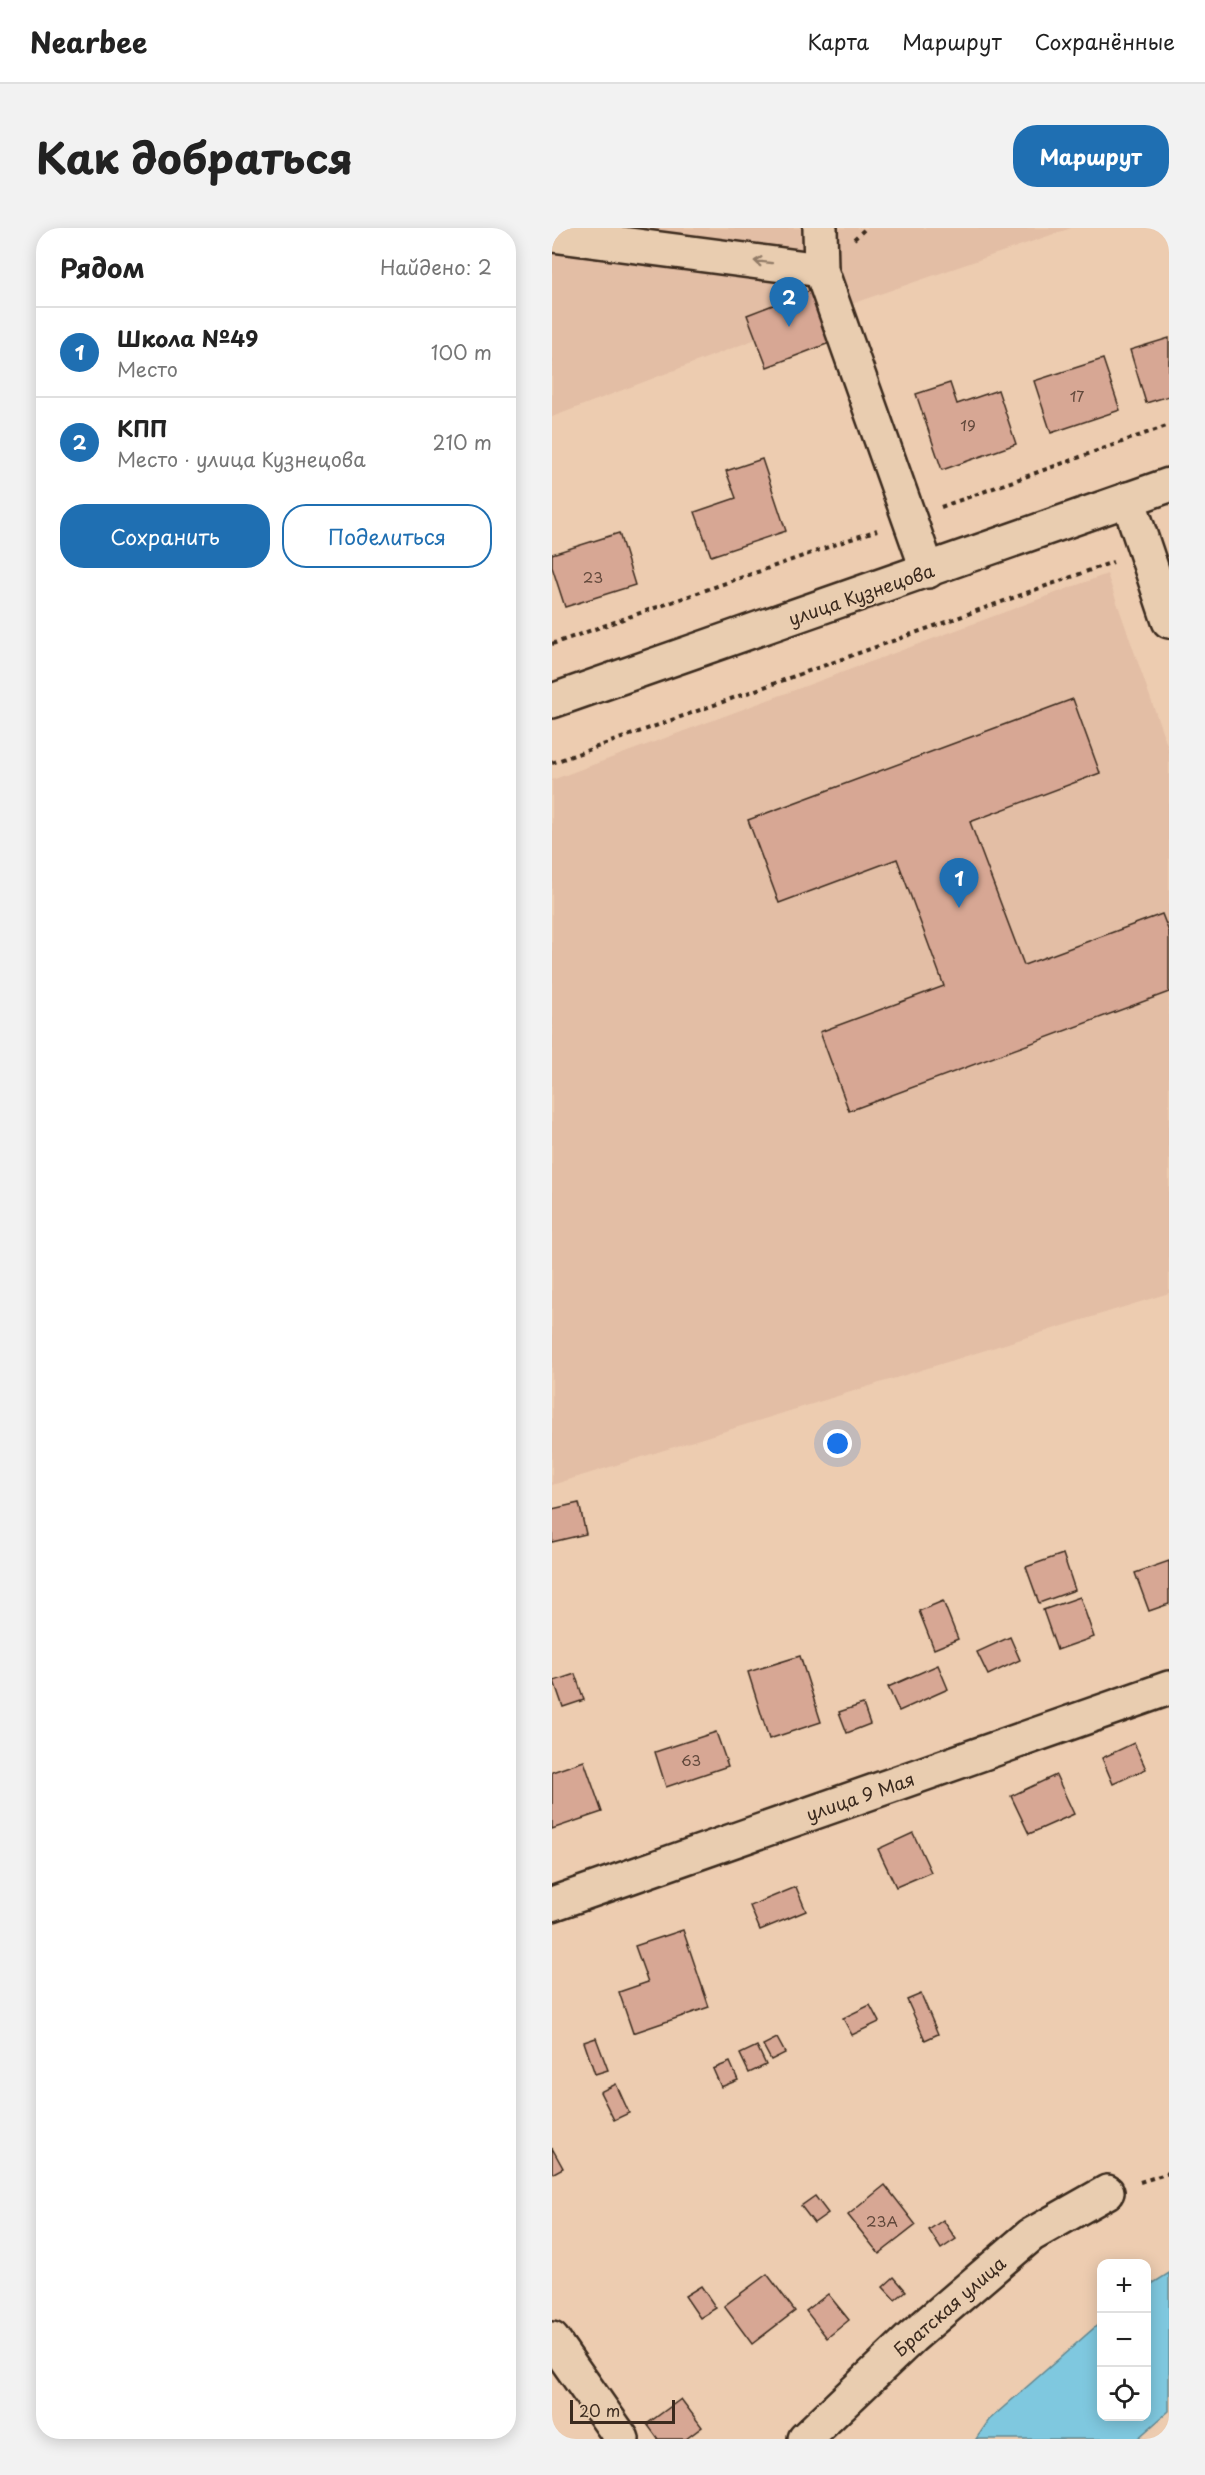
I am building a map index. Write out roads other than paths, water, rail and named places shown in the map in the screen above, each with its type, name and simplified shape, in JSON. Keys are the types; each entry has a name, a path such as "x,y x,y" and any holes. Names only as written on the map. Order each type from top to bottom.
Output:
{"street":[{"path":"555,228 552,234 821,270"},
{"path":"820,228 821,270 928,571"},
{"name":"улица Кузнецова","path":"552,701 1169,485"},
{"path":"1128,499 1169,621"},
{"name":"улица 9 Мая","path":"552,1904 1169,1688"},
{"name":"Братская улица","path":"805,2439 912,2337 1031,2235 1107,2192"},
{"path":"552,2340 622,2439"}],"water":[{"path":"1169,2273 1169,2411 1137,2439 976,2439 989,2420 1097,2326 1097,2421 1151,2421 1151,2284"}],"place":[{"name":"КПП","path":"789,327"},
{"name":"Школа №49","path":"959,908"}]}
